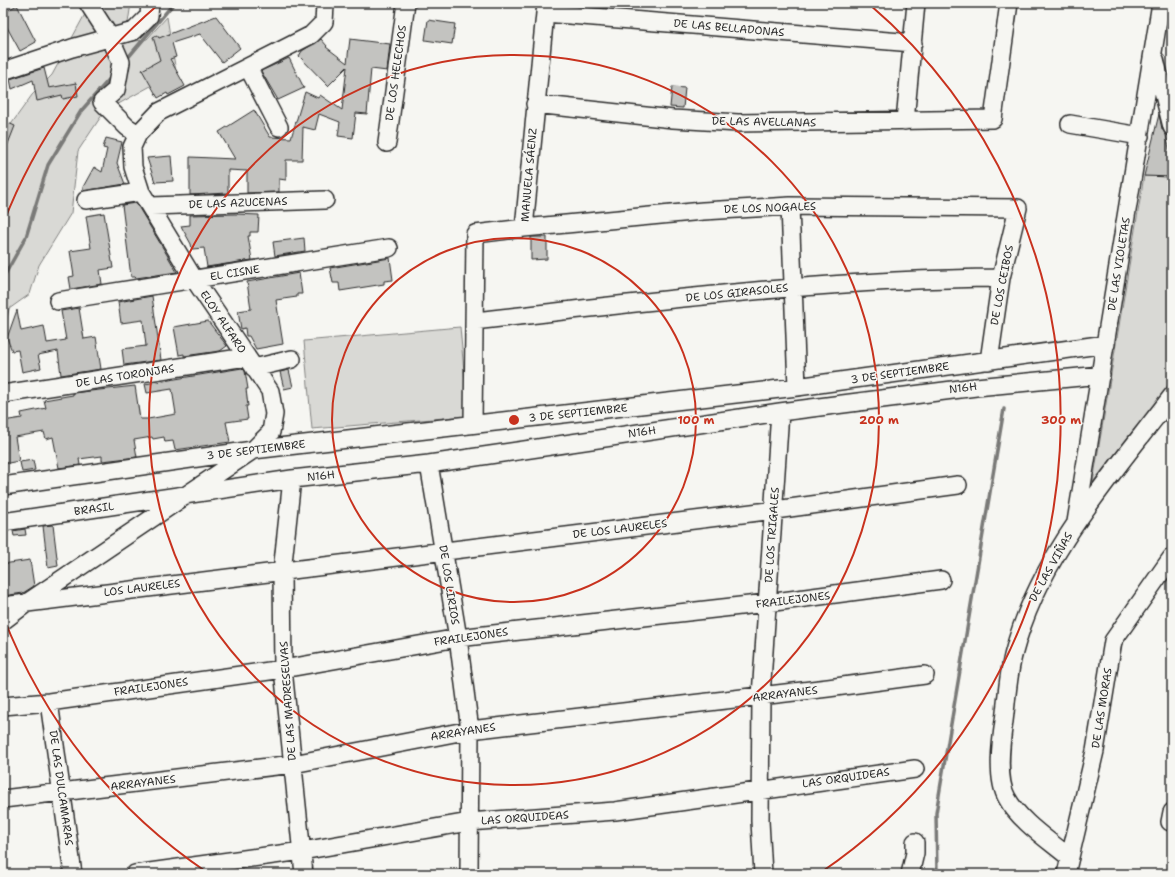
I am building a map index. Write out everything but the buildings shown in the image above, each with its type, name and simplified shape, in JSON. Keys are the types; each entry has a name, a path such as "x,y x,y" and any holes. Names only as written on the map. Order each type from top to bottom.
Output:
{"street":[{"path":"88,3 110,37 121,62 116,90 102,102 127,127 138,134"},
{"path":"3,71 110,37 134,31 149,16 150,3"},
{"name":"ELOY ALFARO","path":"3,621 28,602 253,450 271,432 274,414 270,391 194,279 151,206 141,192 133,167 132,147 138,134 159,112 311,35 324,22 325,5 323,3"},
{"name":"DE LOS HELECHOS","path":"386,143 406,3"},
{"path":"905,121 916,3"},
{"name":"DE LAS AVELLANAS","path":"535,104 738,123 993,119 1009,3"},
{"name":"DE LAS VIOLETAS","path":"1075,524 1101,375 1161,3"},
{"name":"DE LAS BELLADONAS","path":"545,8 913,43"},
{"name":"MANUELA SÁENZ","path":"473,424 476,234 524,228 545,8"},
{"path":"1153,51 1172,127"},
{"path":"248,67 279,127"},
{"path":"1070,124 1140,136"},
{"path":"86,200 141,192"},
{"name":"DE LAS AZUCENAS","path":"151,206 325,200"},
{"path":"790,206 797,387"},
{"name":"DE LOS NOGALES","path":"524,228 703,211 790,206 1018,208"},
{"name":"DE LOS CEIBOS","path":"989,361 1001,278 1018,208"},
{"name":"EL CISNE","path":"58,301 389,248"},
{"name":"DE LOS GIRASOLES","path":"474,321 794,287 929,278 1001,278"},
{"name":"3 DE SEPTIEMBRE","path":"3,486 253,450 797,387 1106,344"},
{"name":"DE LAS TORONJAS","path":"3,394 250,362 292,359"},
{"name":"N16H","path":"185,496 292,479 429,464 780,412 976,387 1101,375"},
{"name":"DE LAS VIÑAS","path":"1068,866 1016,813 1006,797 1001,777 1001,745 1013,653 1037,587 1075,524 1172,396"},
{"name":"DE LOS TRIGALES","path":"763,874 760,821 761,696 780,412"},
{"name":"DE LOS LIRIOS","path":"429,464 458,638 470,730 469,874"},
{"name":"DE LAS MADRESELVAS","path":"292,479 282,572 283,669 304,874"},
{"name":"DE LOS LAURELES","path":"282,572 774,510 958,485"},
{"name":"BRASIL","path":"3,522 185,496"},
{"name":"DE LAS MORAS","path":"1068,866 1095,751 1113,641 1172,557"},
{"name":"LOS LAURELES","path":"3,606 282,572"},
{"name":"FRAILEJONES","path":"3,706 49,702 283,669 458,638 767,603 942,580"},
{"name":"ARRAYANES","path":"3,799 293,764 470,730 925,675"},
{"name":"DE LAS DULCAMARAS","path":"49,702 73,874"},
{"name":"LAS ORQUIDEAS","path":"136,874 302,851 469,822 615,811 914,769"},
{"path":"910,874 915,853 915,842"}],"shaded area":[{"path":"91,3 131,3 125,43 147,39 167,17 176,72 104,112 78,151 71,213 39,265 30,294 9,309 3,337 3,143 7,130 32,95 52,75"},
{"path":"1144,176 1172,177 1172,380 1093,482"},
{"path":"460,327 468,416 312,429 304,341"}],"waterway":[{"path":"126,60 174,3"},
{"path":"3,278 26,237 48,165 81,111 113,75"},
{"path":"937,874 936,813 1004,409"},
{"path":"1169,874 1172,870"}]}
